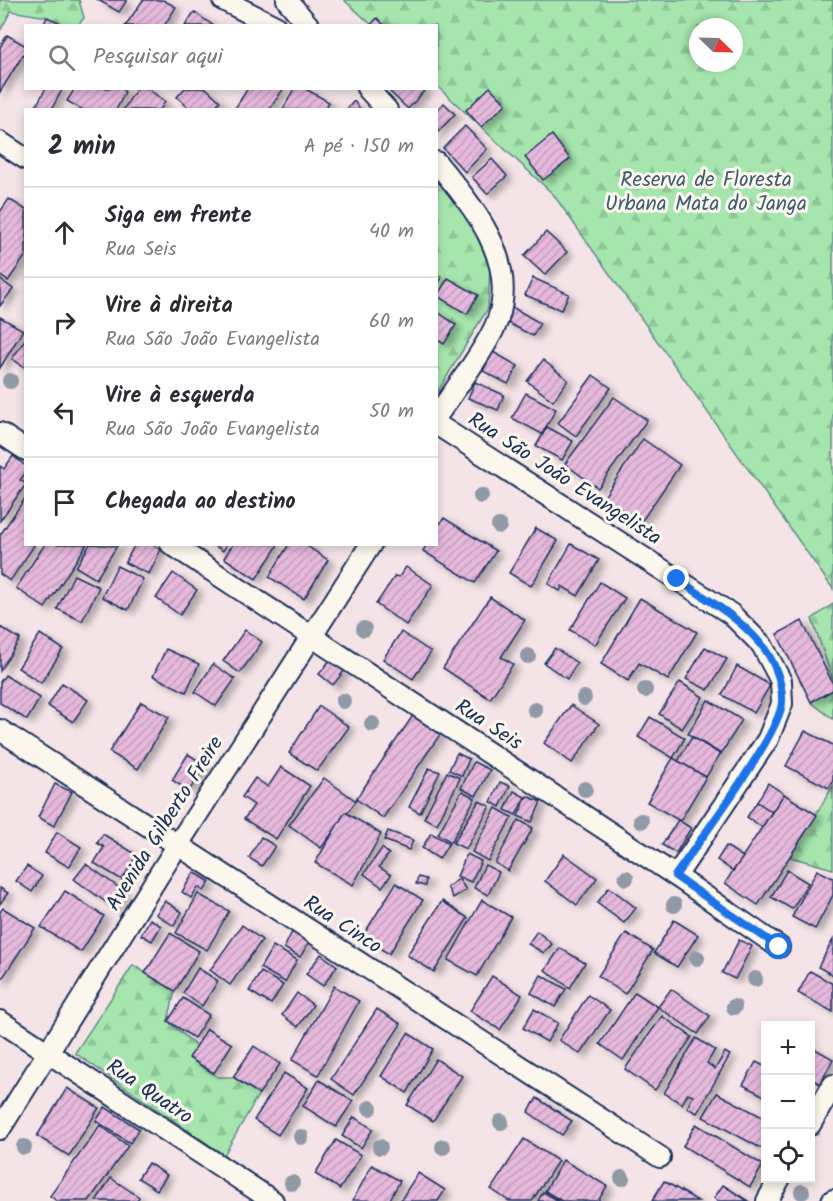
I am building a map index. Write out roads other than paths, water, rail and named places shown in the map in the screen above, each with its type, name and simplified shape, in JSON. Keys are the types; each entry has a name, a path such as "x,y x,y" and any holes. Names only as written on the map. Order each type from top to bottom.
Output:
{"street":[{"path":"223,0 271,24"},
{"path":"287,0 307,24"},
{"path":"369,90 385,108"},
{"path":"0,142 24,158"},
{"path":"438,164 471,203 492,239 500,270 502,296 498,320 439,428"},
{"name":"Rua São João Evangelista","path":"439,428 732,614 762,645 781,681 783,704 768,739 675,876"},
{"path":"0,434 24,449"},
{"name":"Rua Seis","path":"174,546 779,947"},
{"name":"Avenida Gilberto Freire","path":"0,1129 177,846 370,546"},
{"name":"Rua Cinco","path":"0,730 660,1157"},
{"name":"Rua Quatro","path":"0,1022 273,1201"},
{"path":"815,1116 833,1085"},
{"path":"767,1201 778,1183"}],"park label":[{"name":"Reserva de Floresta Urbana Mata do Janga","path":"706,191"}]}
